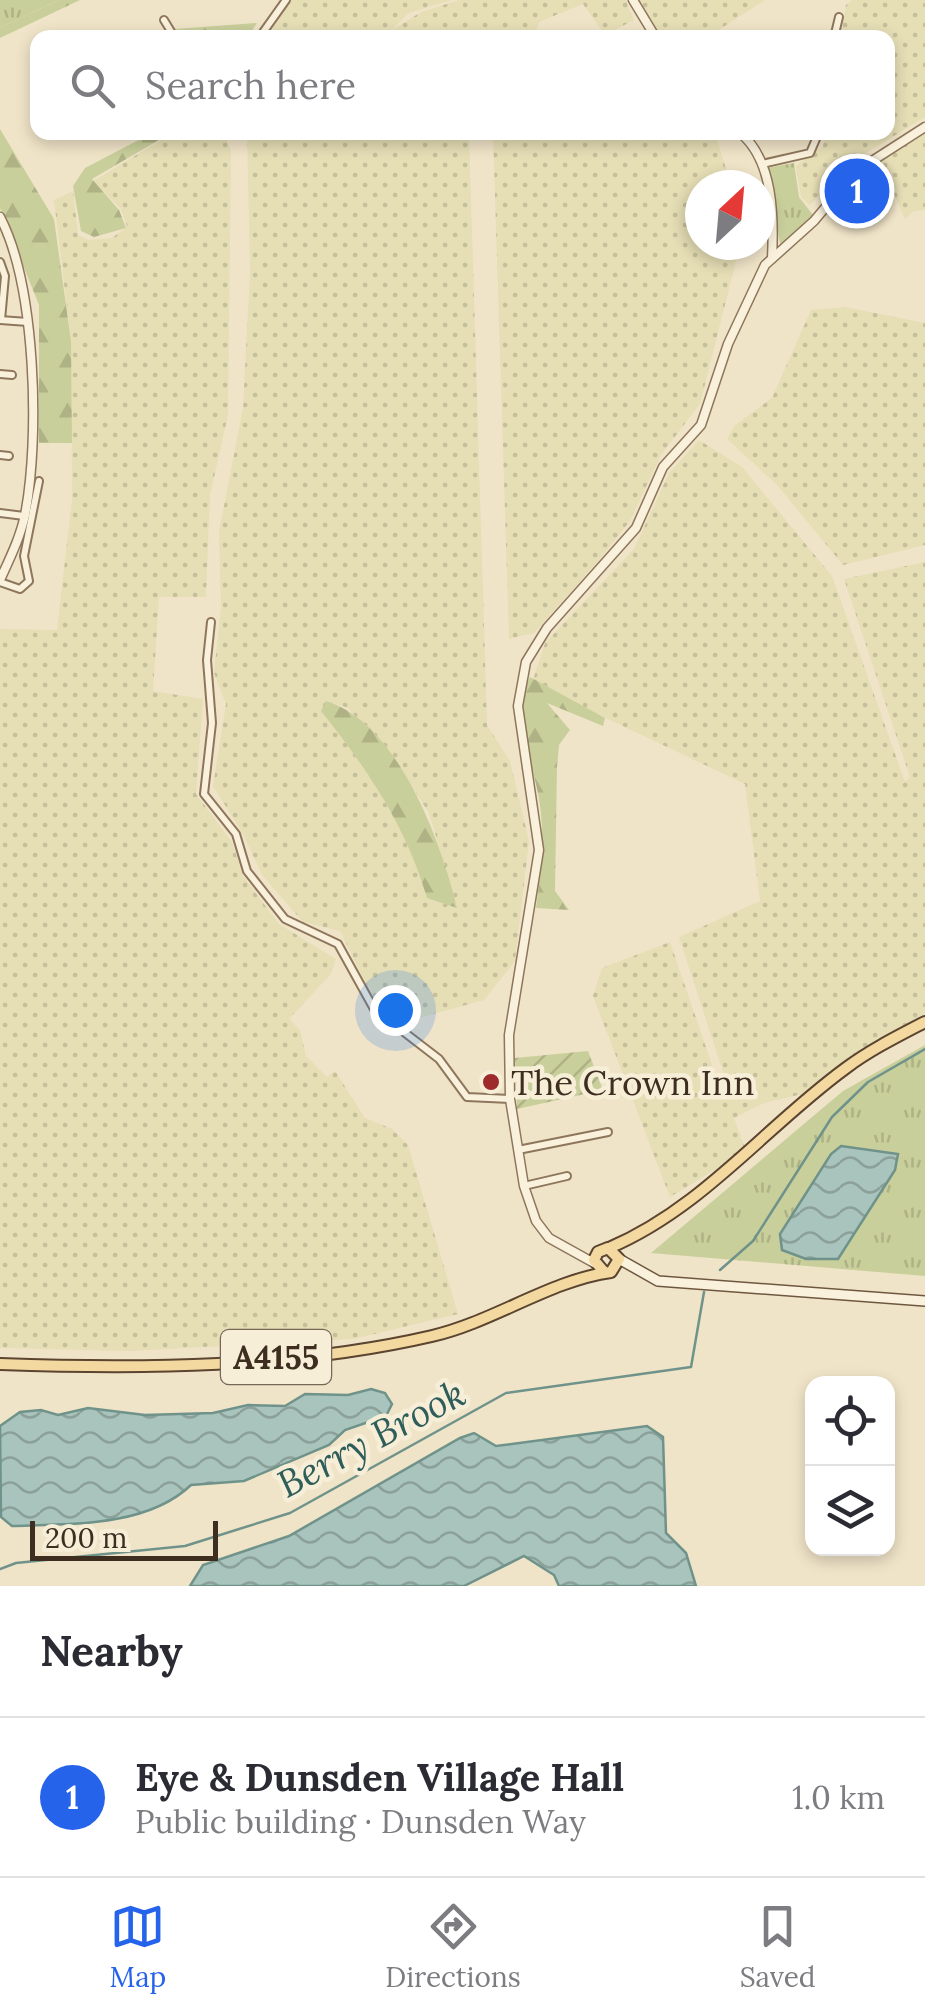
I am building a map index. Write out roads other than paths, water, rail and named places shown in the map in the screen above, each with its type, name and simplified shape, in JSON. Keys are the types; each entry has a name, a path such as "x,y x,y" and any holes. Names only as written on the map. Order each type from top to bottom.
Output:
{"main road":[{"path":"925,1022 846,1068 746,1157 630,1240 604,1249 594,1263 609,1272 634,1271 671,1282 925,1301"},
{"path":"609,1272 630,1240"},
{"path":"604,1249 634,1271"},
{"name":"A4155","path":"582,1278 594,1263"},
{"name":"A4155","path":"0,1364 230,1361 386,1344 484,1321 582,1278 609,1272"}],"street":[{"path":"265,30 286,0"},
{"path":"633,0 651,30"},
{"path":"836,30 839,17"},
{"path":"164,20 170,30"},
{"path":"775,255 814,221 855,172 925,127"},
{"path":"745,140 763,170"},
{"path":"762,164 810,152 815,140"},
{"path":"0,217 15,250 29,322 28,489 18,543 0,581 20,589 30,581 24,556 40,485"},
{"path":"594,1263 541,1230 524,1186 510,1099 509,1036 539,850 518,706 526,662 547,628 636,528 663,468 702,425 734,329 752,286 771,260"},
{"path":"0,262 5,276 1,320 29,322"},
{"path":"0,374 12,375"},
{"path":"0,513 24,516"},
{"path":"211,622 207,660 212,723 204,794 236,834 248,871 291,924 338,944 374,1009 439,1059 468,1097 510,1099"},
{"path":"518,1150 608,1132"},
{"path":"524,1186 567,1176"},
{"path":"579,1251 604,1249"}],"water":[{"path":"841,1146 898,1154 895,1170 838,1259 806,1259 782,1250 780,1234 831,1154"},
{"path":"371,1389 385,1393 392,1404 386,1416 345,1430 329,1445 244,1481 191,1485 153,1509 107,1520 12,1526 1,1517 0,1426 20,1412 41,1410 58,1415 88,1408 145,1415 213,1413 248,1405 285,1406 305,1394 348,1395"},
{"path":"647,1426 663,1437 666,1533 686,1553 696,1586 559,1586 554,1575 524,1556 464,1586 190,1586 203,1565 289,1536 474,1433 496,1446"}],"waterway":[{"name":"Berry Brook","path":"720,1270 753,1241 832,1117 868,1082 925,1049"},
{"name":"Berry Brook","path":"0,1569 16,1563 185,1546 290,1513 506,1393 691,1367 704,1292"}],"place":[{"name":"Eye & Dunsden Village Hall","path":"857,191"},
{"name":"The Crown Inn","path":"491,1082"}]}
